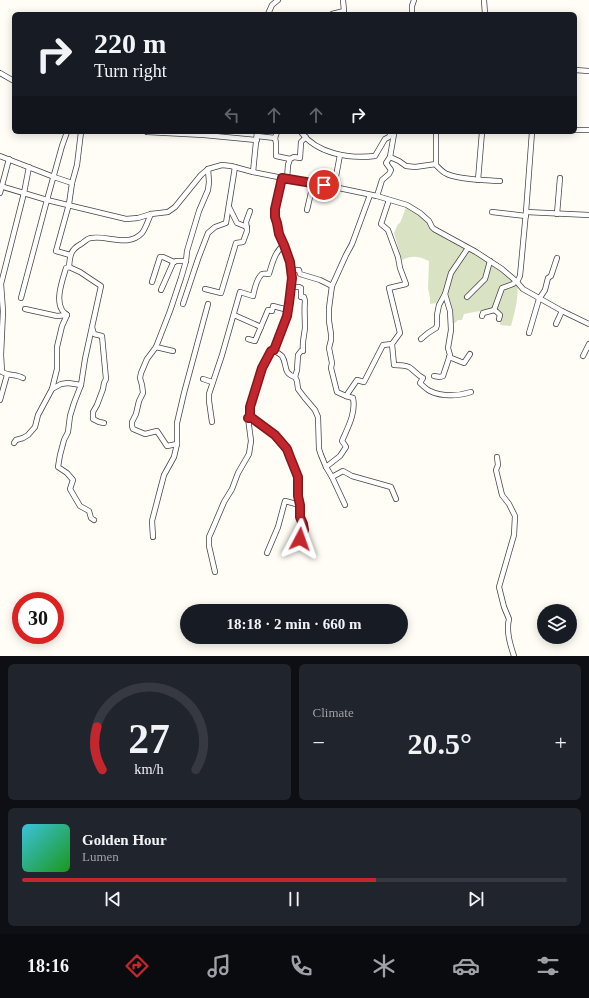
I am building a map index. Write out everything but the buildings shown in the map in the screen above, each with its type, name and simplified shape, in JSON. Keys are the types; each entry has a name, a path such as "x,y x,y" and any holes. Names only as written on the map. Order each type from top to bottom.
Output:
{"street":[{"path":"269,12 272,5 278,0"},
{"path":"340,12 344,11 343,0"},
{"path":"412,12 414,0"},
{"path":"484,0 485,12"},
{"path":"577,70 589,71"},
{"path":"0,74 12,80"},
{"path":"577,130 589,130"},
{"path":"21,298 66,134"},
{"path":"70,255 56,250 69,204 72,183 77,165 80,134"},
{"path":"185,134 275,138"},
{"path":"276,134 275,138 276,156 290,159 294,157 300,158 301,142 306,137"},
{"path":"303,134 311,142 328,151 340,155 362,157 375,156 385,139 391,134"},
{"path":"377,196 382,180 391,170 386,163 390,157 394,134"},
{"path":"435,164 436,134"},
{"path":"478,180 482,134"},
{"path":"494,310 502,288 516,282 520,276 532,134"},
{"path":"253,172 257,136"},
{"path":"334,187 340,155"},
{"path":"0,156 72,183"},
{"path":"390,157 406,166 415,167 435,164"},
{"path":"0,193 9,159"},
{"path":"215,572 209,546 209,537 224,502 232,489 238,472 249,454 251,441 248,418 250,416 250,407 262,368 271,351 274,350 288,310 292,278 290,262 279,234 275,217 275,209 290,159"},
{"path":"435,164 448,175 459,178 500,181"},
{"path":"1,187 47,200 126,218 138,218 151,214 168,212 175,207 201,175 208,169 222,165 377,196 407,205 420,213 429,221 434,229 502,269 523,289 539,299 589,324"},
{"path":"23,378 18,375 2,372 1,369 3,311 1,284 29,167"},
{"path":"183,304 208,233 215,227 226,222 235,167"},
{"path":"177,444 167,446 157,431 145,434 133,429 132,422 143,393 140,378 141,373 147,359 156,347 170,311 186,261 187,251 199,211 208,190 208,169"},
{"path":"557,214 560,178"},
{"path":"307,210 313,184"},
{"path":"326,467 340,456 346,447 342,441 352,418 354,405 353,398 337,392 331,368 332,363 328,348 332,340 328,321 332,286 352,244 370,195"},
{"path":"390,200 381,224 388,230 406,284 389,288 400,333 392,344 394,365 404,365 409,367 418,376 423,378 420,383 430,391 447,395 463,395 471,392"},
{"path":"229,206 237,223 246,227"},
{"path":"205,289 221,293 236,244 243,242 247,231 246,222 250,211"},
{"path":"492,212 589,215"},
{"path":"67,315 61,310 59,293 66,268 69,267 70,255 77,246 90,238 125,241 134,238 142,233 151,214"},
{"path":"212,422 208,401 209,394 240,292 253,296 256,284 262,274 268,274 276,255 284,245"},
{"path":"421,339 436,328 439,305 445,294 451,274 468,248"},
{"path":"152,282 160,257 174,262 186,261"},
{"path":"529,333 539,299 545,290 548,278 551,276 557,258"},
{"path":"467,297 485,279 490,261"},
{"path":"161,290 174,262"},
{"path":"69,267 80,272 101,286 85,359 81,385 70,416 68,432 64,440 58,467 67,473 73,480 70,489 80,506 89,511 91,518 94,520"},
{"path":"291,270 299,270 300,274 320,280 332,286"},
{"path":"291,287 299,287 301,297 304,297 305,330 302,346 303,349 298,355 298,370 295,377"},
{"path":"434,376 443,376 449,357 448,348 451,330 450,311 445,294"},
{"path":"154,536 152,520 164,475 174,457 177,444 177,423 208,304"},
{"path":"248,339 255,341 268,310 272,311 273,306 288,310"},
{"path":"25,309 57,316 67,315"},
{"path":"482,316 483,313 494,310"},
{"path":"494,310 500,315 498,319"},
{"path":"556,324 562,311"},
{"path":"14,443 16,440 28,435 35,427 38,415 52,388 57,369 57,347 62,326 67,315"},
{"path":"234,315 261,327"},
{"path":"92,327 94,334 102,336 106,379 93,412 93,418 104,423"},
{"path":"346,396 357,380 364,382 383,345 392,344"},
{"path":"583,356 589,344"},
{"path":"156,347 173,351"},
{"path":"274,350 282,356 287,372 295,377 298,389 315,410 318,417 319,449 326,467 345,505"},
{"path":"449,357 464,363 470,354"},
{"path":"0,400 7,374"},
{"path":"203,378 212,382"},
{"path":"52,388 68,383 81,385"},
{"path":"248,418 252,418 275,435 287,449 298,477 300,517 304,530 300,539"},
{"path":"497,457 498,465 496,470 502,495 510,504 515,516 514,535 499,587 504,607 509,618 507,626 514,656"},
{"path":"332,477 343,471 352,476 392,487 396,499"},
{"path":"267,553 278,527 285,501 300,505"}],"green space":[{"path":"407,205 420,213 432,227 476,252 517,282 517,299 511,326 500,325 501,317 488,311 464,314 462,320 451,323 447,291 443,291 436,303 430,304 428,288 429,261 416,257 409,257 402,260 394,233 398,224 400,223"}],"route":[{"path":"300,539 304,530 300,517 298,477 287,449 275,435 252,418 248,418 250,416 250,407 262,368 271,351 274,350 287,316 289,303 292,278 290,262 279,234 275,217 275,209 282,178 324,185"}]}
